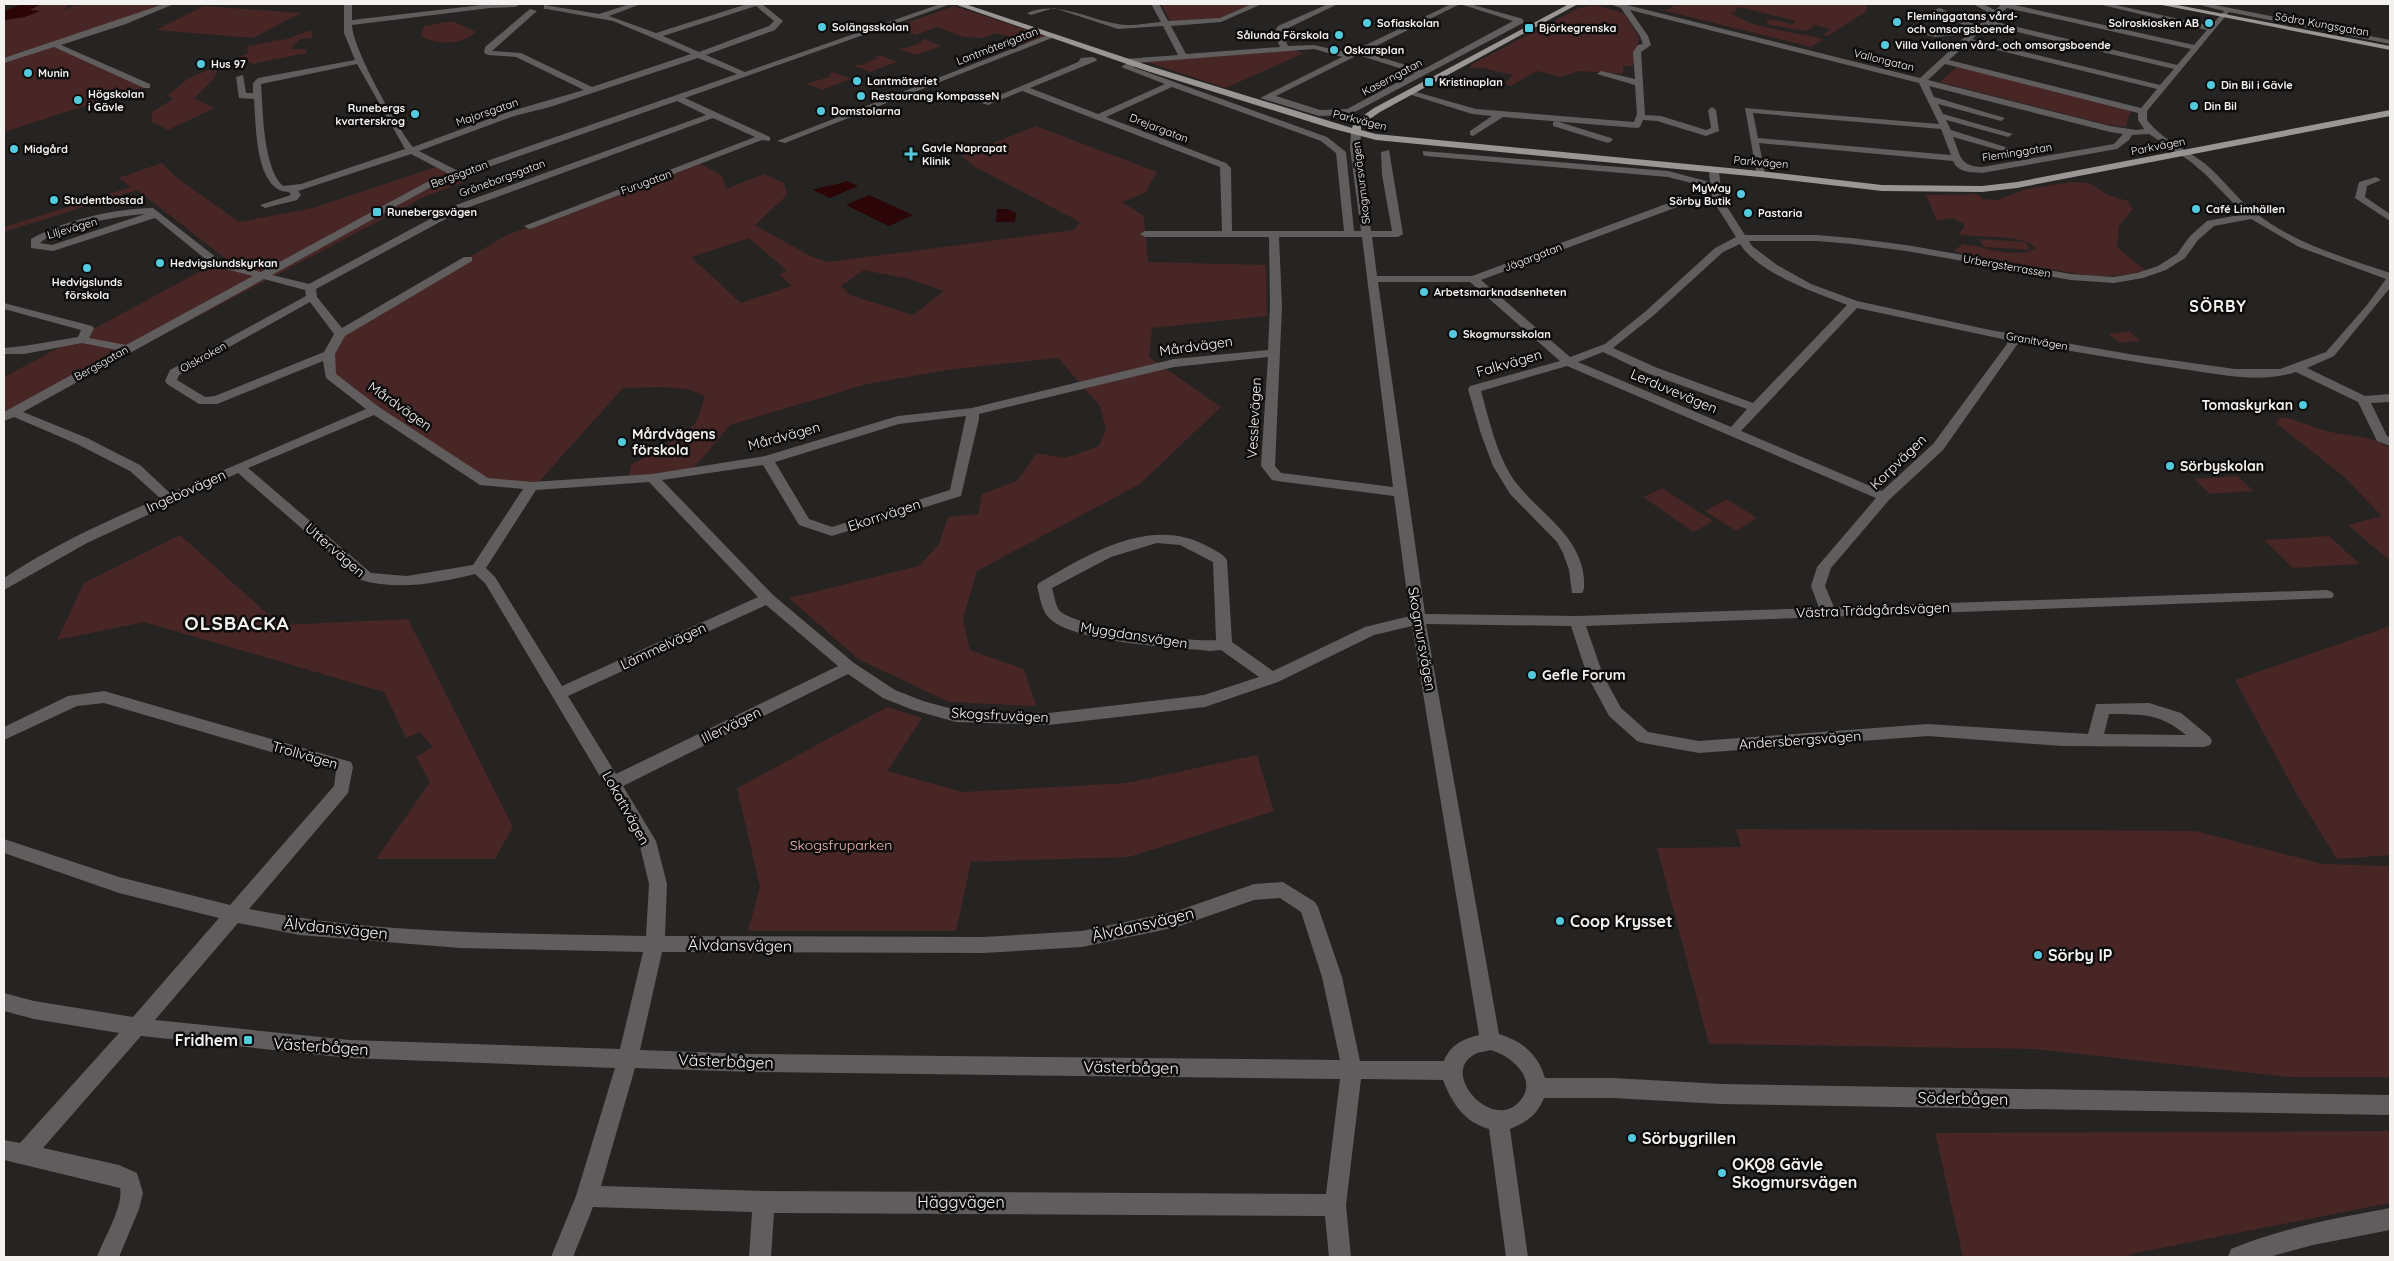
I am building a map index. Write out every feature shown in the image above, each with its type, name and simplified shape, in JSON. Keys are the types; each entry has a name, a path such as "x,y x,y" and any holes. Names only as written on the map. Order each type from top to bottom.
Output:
{"main road":[{"name":"Parkvägen","path":"958,4 1254,102 1356,132 1395,141 1760,174 1882,188 1982,189 2054,180 2390,113"},
{"name":"Kaserngatan","path":"1356,132 1357,124 1409,93 1574,4"},
{"name":"Södra Kungsgatan","path":"2161,4 2390,45"},
{"name":"Södra Kungsgatan","path":"2179,4 2224,15"}],"street":[{"path":"4,61 170,4"},
{"path":"348,4 348,33 360,61 394,126 411,150 456,174"},
{"path":"600,16 637,4"},
{"path":"656,36 754,4"},
{"name":"Majorsgatan","path":"287,189 411,150 511,114 591,90 772,28 779,21 758,4"},
{"name":"Bergsgatan","path":"8,415 405,196 456,174 947,4"},
{"path":"1031,14 1056,4 1118,27 1221,20 1258,4"},
{"path":"1155,4 1183,56"},
{"path":"1285,49 1278,33 1281,28 1334,4"},
{"path":"1254,102 1456,4"},
{"name":"Kaserngatan","path":"1268,96 1319,114 1349,112 1520,21 1463,4"},
{"path":"1977,4 1996,13"},
{"path":"1754,140 1956,158 1940,116 1922,80 2006,4 2196,48"},
{"path":"2102,4 2212,29"},
{"name":"Södra Kungsgatan","path":"2200,4 2390,45"},
{"path":"348,23 490,6 517,5 515,8 519,11 533,11"},
{"path":"591,90 518,55 488,54 488,49 533,11 548,5 600,16 656,36 744,74"},
{"path":"1409,93 1475,112 1637,125 1640,116 1637,52 1640,47 1647,45 1644,36 1618,5"},
{"name":"Vallongatan","path":"1618,5 2128,132 2149,132"},
{"path":"1937,10 1977,30 2030,40"},
{"path":"2224,15 2143,111 2142,120 2149,132 2203,166 2252,216 2303,244 2390,277"},
{"path":"1986,22 2178,68"},
{"path":"1912,29 1935,35 1977,30"},
{"name":"Lantmäterigatan","path":"763,137 778,142 1053,36"},
{"path":"1965,40 2162,88"},
{"path":"55,45 147,86"},
{"path":"1129,62 1183,56 1314,47 1423,72"},
{"path":"265,205 294,198 296,195 272,180 257,106 257,83 262,80 360,61"},
{"path":"1942,61 2137,107 2143,111"},
{"name":"Parkvägen","path":"1129,62 1125,67 1170,85 1324,139 1336,146 1341,152 1349,234"},
{"path":"985,103 1081,64"},
{"path":"1601,74 1639,83"},
{"path":"240,77 242,96 258,96"},
{"path":"1098,117 1170,85"},
{"name":"Drejargatan","path":"1022,88 1223,165 1226,168 1228,234"},
{"path":"677,98 763,137"},
{"path":"1931,99 2001,118"},
{"path":"1640,116 1658,118 1706,133 1716,129 1712,110"},
{"path":"1760,174 1748,110 1946,130 2013,151"},
{"path":"1473,133 1500,114"},
{"name":"Gröneborgsgatan","path":"311,292 460,207 714,115"},
{"path":"1534,116 1608,140"},
{"path":"1940,116 2008,134"},
{"name":"Skogmursvägen","path":"1356,132 1356,148 1399,492 1418,620 1490,1041"},
{"name":"Fleminggatan","path":"1956,158 1967,169 2000,168 2117,146 2126,138 2128,132"},
{"name":"Furugatan","path":"529,226 763,137"},
{"name":"Skogmursvägen","path":"1368,234 1398,234 1387,175 1386,152"},
{"path":"1426,153 1668,174 1716,186"},
{"name":"Granitvägen","path":"1714,171 1717,199 1744,238 1748,248 1781,273 1807,286 1854,304 2013,337 2134,359 2235,373 2281,372 2297,368 2330,354 2371,307 2390,281"},
{"path":"2376,180 2362,184 2360,198 2390,218"},
{"name":"Jägargatan","path":"1373,279 1473,280 1678,203 1688,202"},
{"name":"Liljevägen","path":"148,211 156,214 53,248 35,246 35,241 42,236 89,221 148,211"},
{"path":"156,214 218,264 311,292 340,334"},
{"name":"Urbergsterrassen","path":"1744,238 1849,240 2071,277 2114,280 2139,276 2162,268 2181,256 2194,238 2212,223 2228,218 2252,216"},
{"path":"1145,234 1368,234"},
{"name":"Vesslevägen","path":"1274,234 1276,306 1268,466 1277,477 1399,492"},
{"name":"Falkvägen","path":"1576,590 1578,572 1556,530 1506,478 1493,453 1474,389 1568,362 1609,346 1650,313 1719,250 1744,238"},
{"path":"329,354 340,334 468,259"},
{"name":"Lerduvevägen","path":"1473,280 1568,362 1884,497"},
{"name":"Olskroken","path":"311,292 174,373 171,381 203,401 217,400 329,354"},
{"path":"1733,432 1854,304"},
{"path":"4,306 88,328 82,340"},
{"name":"Korpvägen","path":"1828,612 1818,586 1824,567 1884,497 1938,447 2013,344 2013,337"},
{"path":"4,351 24,350 82,340 127,349"},
{"path":"1603,348 1650,370 1756,408"},
{"name":"Mårdvägen","path":"329,354 330,375 375,410 485,482 532,486 652,478 767,460 898,420 972,412 1174,363 1274,353"},
{"path":"2297,368 2363,400 2390,398"},
{"path":"2363,400 2382,438 2390,442"},
{"name":"Ingebovägen","path":"4,585 75,542 168,498 375,410"},
{"name":"Ekorrvägen","path":"767,460 804,522 832,532 956,493 973,419 972,412"},
{"path":"8,415 82,441 135,468 168,498"},
{"name":"Uttervägen","path":"240,468 366,577 380,582 450,576 478,570"},
{"name":"Skogsfruvägen","path":"652,478 768,598 849,667 889,694 919,706 956,716 1049,719 1205,701 1272,678 1370,632 1418,620"},
{"path":"478,570 532,486"},
{"name":"Myggdansvägen","path":"1171,538 1197,546 1220,560 1223,591 1224,644 1210,646 1100,632 1070,625 1054,614 1044,586 1072,570 1137,541 1171,538"},
{"name":"Lokattvägen","path":"478,570 490,580 647,841 658,884 654,943 629,1058 587,1196 562,1257"},
{"name":"Västra Trädgårdsvägen","path":"1418,620 1577,621 2327,595"},
{"name":"Lämmelvägen","path":"559,694 768,598"},
{"name":"Andersbergsvägen","path":"1577,621 1595,675 1615,712 1643,737 1699,747 1928,730 2062,740 2204,741 2175,717 2149,708 2102,708 2095,739"},
{"path":"1224,644 1272,678"},
{"name":"Illervägen","path":"613,783 849,667"},
{"name":"Trollvägen","path":"4,734 74,700 104,697 345,767 342,788 137,1027 14,1152"},
{"name":"Älvdansvägen","path":"4,846 119,885 234,914 300,927 460,940 741,946 973,946 1082,939 1177,919 1254,892 1283,890 1309,907 1332,977 1352,1068 1335,1205 1340,1257"},
{"name":"Västerbågen","path":"4,1002 34,1010 137,1027 350,1050 752,1063 1352,1068 1451,1071"},
{"path":"1490,1041 1504,1044 1517,1051 1527,1062 1534,1075 1536,1088 1534,1099 1520,1115 1510,1119 1498,1120 1483,1116 1469,1109 1459,1098 1453,1085 1451,1071 1454,1061 1468,1046 1490,1041"},
{"name":"Söderbågen","path":"1536,1088 1613,1088 1731,1094 2390,1105"},
{"path":"1498,1120 1517,1257"},
{"path":"14,1152 119,1176 129,1181 132,1193 128,1209 108,1257"},
{"name":"Häggvägen","path":"587,1196 764,1202 1335,1205"},
{"path":"760,1257 764,1202"},
{"path":"2239,1257 2258,1249 2336,1228 2390,1219"}],"green space":[{"path":"41,4 70,4 63,11 77,4 165,4 120,22 4,58 4,20 25,17 29,10"},
{"path":"1161,4 1254,4 1220,18 1171,22"},
{"path":"1672,4 1867,4 1867,11 1828,36 1823,35 1830,29 1815,25 1807,31 1769,25 1766,21 1770,19 1792,24 1796,21 1739,7 1735,10 1738,11 1730,13 1750,23 1824,39 1811,47 1657,9 1667,10 1675,5"},
{"path":"1595,5 1624,13 1639,38 1633,66 1623,66 1623,74 1579,71 1561,77 1537,71 1511,86 1504,84 1513,75 1483,68 1469,68 1474,63 1579,8"},
{"path":"204,6 301,13 253,38 156,30"},
{"path":"954,6 1042,35 1043,37 1030,44 997,33 984,38 964,37 937,27 916,35 895,27"},
{"path":"455,22 476,32 463,40 450,43 443,43 421,36 424,26"},
{"path":"311,30 313,38 300,39 290,49 306,49 306,53 253,64 239,57 248,53 247,46 287,39"},
{"path":"924,39 942,46 916,55 898,49 923,42 920,41"},
{"path":"55,45 147,86 4,132 4,60"},
{"path":"1294,50 1304,53 1226,88 1147,62"},
{"path":"880,55 897,62 870,72 852,65 861,65 878,58 875,57"},
{"path":"222,64 212,81 194,98 215,108 168,130 152,122 152,112 173,99 168,95 189,78"},
{"path":"1958,66 2133,108 2126,127 2109,125 1940,82"},
{"path":"833,72 851,79 822,90 805,83 832,76 829,74"},
{"path":"1036,126 1157,172 1145,193 1122,202 1144,216 1148,262 1266,265 1267,316 1152,328 1149,357 1221,407 1140,484 977,571 963,619 970,650 1024,669 1036,706 949,702 858,659 789,598 919,566 939,544 948,517 978,514 982,494 1017,481 1037,453 1065,458 1099,446 1106,429 1100,406 1058,358 954,369 867,384 730,425 694,468 629,479 631,465 682,436 696,422 705,397 698,393 678,388 623,388 536,485 485,482 330,375 328,365 340,334 505,236 698,162 722,176 726,189 764,174 784,183 787,195 755,225 810,256 828,262 1074,230 1080,222 975,167 961,156","holes":["749,238 787,271 779,274 792,286 741,303 691,257","864,270 909,279 944,291 913,315 850,295 841,286"]},
{"path":"162,163 176,177 239,222 313,208 438,166 451,170 467,181 426,196 4,419 4,377 225,258 137,190 4,232 4,227 131,187 118,178"},
{"path":"2072,182 2089,183 2108,195 2128,201 2133,209 2119,226 2117,247 2146,271 2116,276 2088,275 2030,266 2030,269 2011,266 2011,262 1955,252 1955,249 1964,244 2010,253 2020,253 2036,248 2029,243 2010,238 1958,234 1964,228 1964,224 1953,218 1937,221 1926,195 1977,194 1982,199 1997,200 2027,189"},
{"path":"1979,239 2025,242 2030,250 1984,247"},
{"path":"2129,331 2141,341 2120,343 2108,334"},
{"path":"2282,417 2327,431 2374,440 2390,448 2390,561 2348,525 2382,516 2343,476 2277,424 2276,421"},
{"path":"2237,476 2254,491 2210,494 2194,479"},
{"path":"1662,488 1713,521 1694,532 1643,497"},
{"path":"1727,499 1757,518 1736,531 1705,511"},
{"path":"180,535 280,625 408,619 513,827 495,859 376,859 430,782 416,757 433,747 420,732 406,738 384,692 144,622 57,640 84,583"},
{"path":"2329,536 2360,564 2293,568 2264,540"},
{"path":"2390,626 2390,855 2337,859 2297,795 2235,680"},
{"name":"Skogsfruparken","path":"887,707 922,718 887,771 963,792 1127,783 1257,755 1274,811 1129,857 971,862 956,931 748,931 760,887 737,788"},
{"name":"Sörby IP","path":"1736,829 2196,831 2323,864 2390,866 2390,1077 2289,1077 2034,1049 1709,1044 1657,848 1741,847"},
{"path":"2390,1131 2390,1203 2131,1254 2127,1257 1963,1257 1935,1133"}],"shaded area":[{"path":"22,4 41,4 30,10 40,11 25,17 4,20 4,11"},
{"path":"847,181 858,186 830,198 813,190 839,184"},
{"path":"869,195 913,215 889,226 846,205"},
{"path":"997,209 1007,209 1016,213 1015,222 996,222"}],"place":[{"name":"Fleminggatans vård- och omsorgsboende","path":"1897,22"},
{"name":"Sofiaskolan","path":"1367,23"},
{"name":"Solroskiosken AB","path":"2209,23"},
{"name":"Solängsskolan","path":"822,27"},
{"name":"Björkegrenska","path":"1529,28"},
{"name":"Sålunda Förskola","path":"1339,35"},
{"name":"Villa Vallonen vård- och omsorgsboende","path":"1885,45"},
{"name":"Oskarsplan","path":"1334,50"},
{"name":"Hus 97","path":"201,64"},
{"name":"Munin","path":"28,73"},
{"name":"Lantmäteriet","path":"857,81"},
{"name":"Kristinaplan","path":"1429,82"},
{"name":"Din Bil i Gävle","path":"2211,85"},
{"name":"Restaurang KompasseN","path":"861,96"},
{"name":"Högskolan i Gävle","path":"78,100"},
{"name":"Din Bil","path":"2194,106"},
{"name":"Domstolarna","path":"821,111"},
{"name":"Runebergs kvarterskrog","path":"415,114"},
{"name":"Midgård","path":"14,149"},
{"name":"Gavle Naprapat Klinik","path":"911,154"},
{"name":"MyWay Sörby Butik","path":"1741,194"},
{"name":"Studentbostad","path":"54,200"},
{"name":"Café Limhällen","path":"2196,209"},
{"name":"Runebergsvägen","path":"377,212"},
{"name":"Pastaria","path":"1748,213"},
{"name":"Hedvigslundskyrkan","path":"160,263"},
{"name":"Hedvigslunds förskola","path":"87,268"},
{"name":"Arbetsmarknadsenheten","path":"1424,292"},
{"name":"Skogmursskolan","path":"1453,334"},
{"name":"Tomaskyrkan","path":"2303,405"},
{"name":"Mårdvägens förskola","path":"622,442"},
{"name":"Sörbyskolan","path":"2170,466"},
{"name":"Gefle Forum","path":"1532,675"},
{"name":"Coop Krysset","path":"1560,921"},
{"name":"Sörby IP","path":"2038,955"},
{"name":"Fridhem","path":"248,1040"},
{"name":"Sörbygrillen","path":"1632,1138"},
{"name":"OKQ8 Gävle Skogmursvägen","path":"1722,1173"}],"district":[{"name":"SÖRBY","path":"2218,306"},
{"name":"OLSBACKA","path":"237,623"}]}
